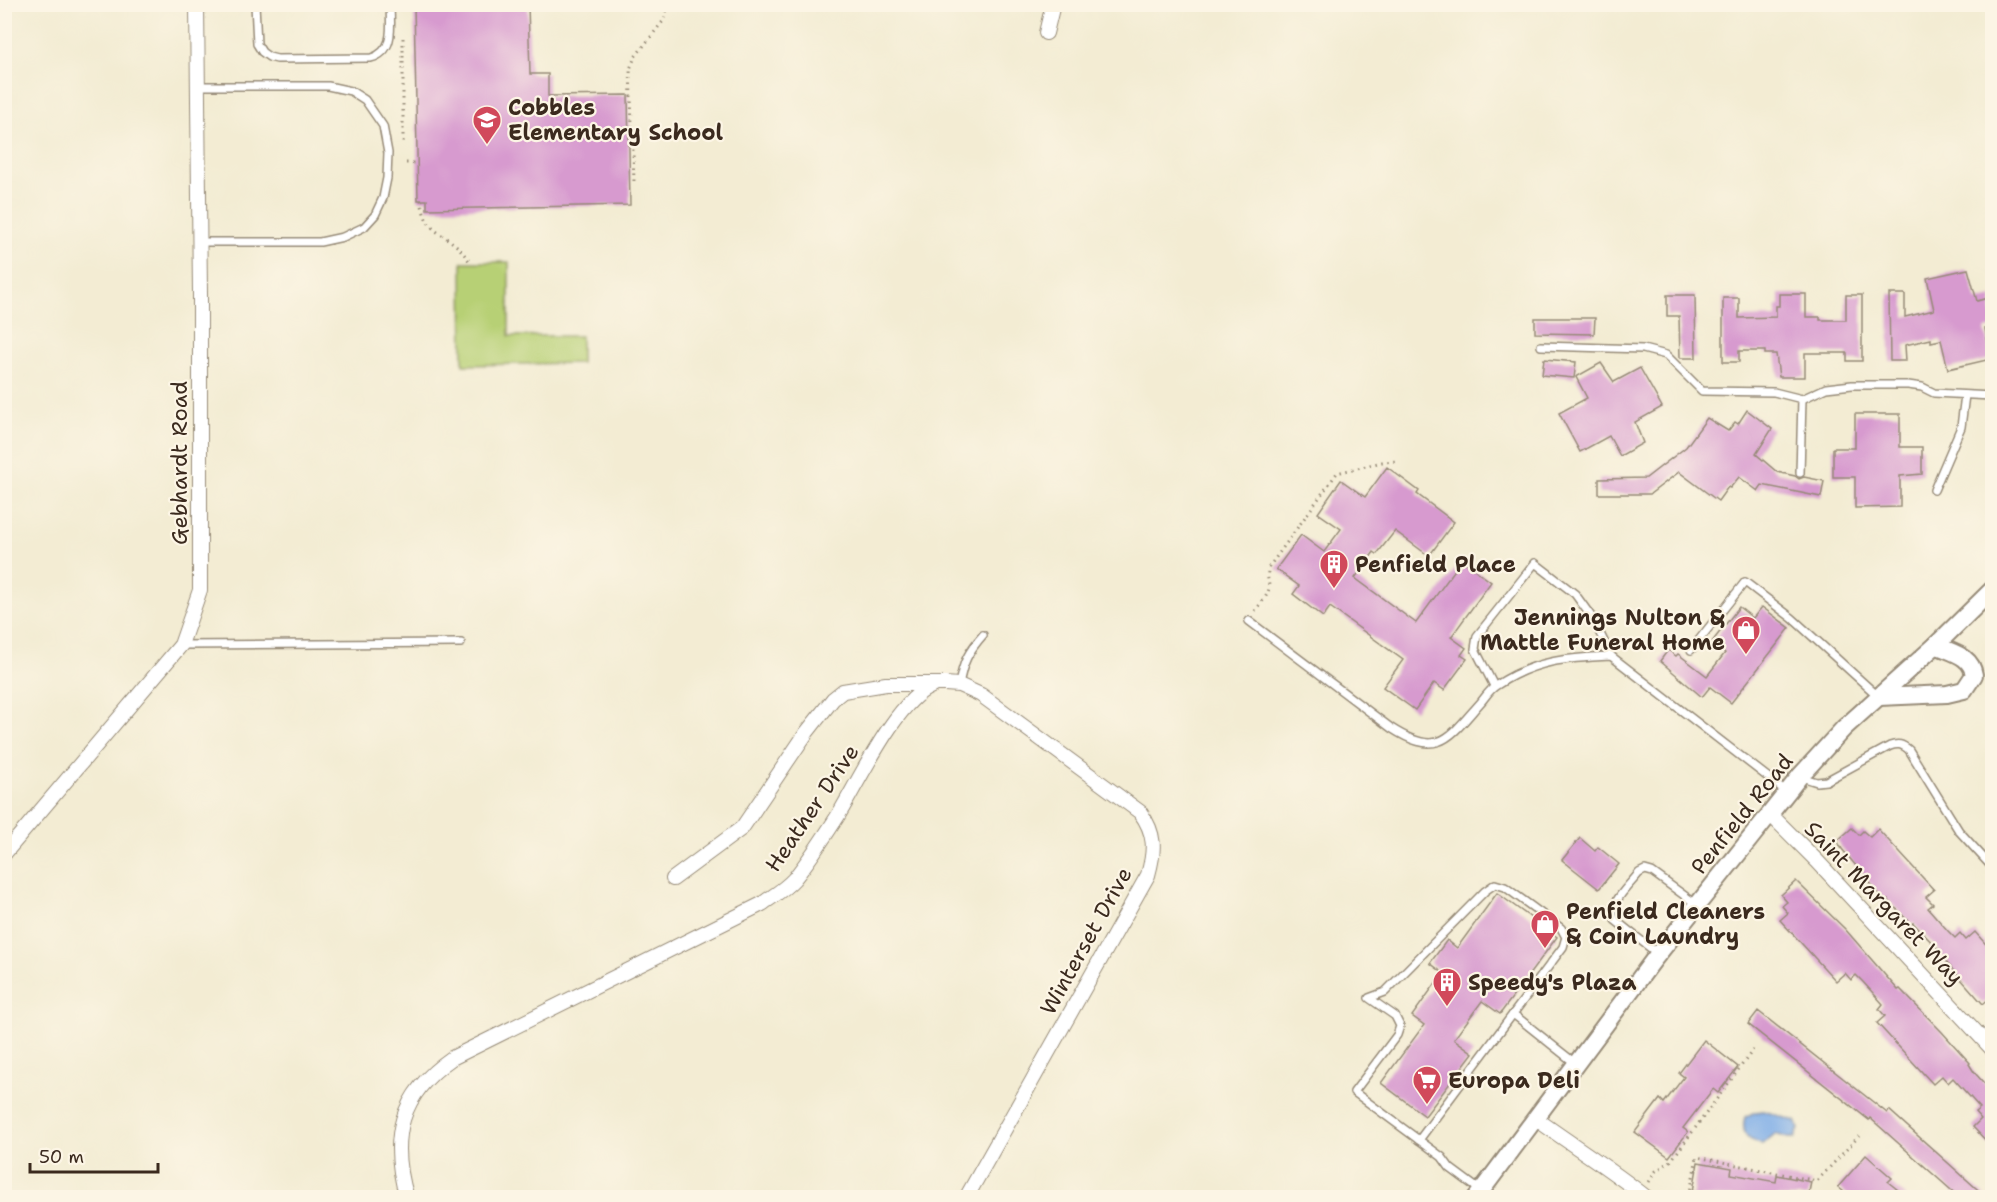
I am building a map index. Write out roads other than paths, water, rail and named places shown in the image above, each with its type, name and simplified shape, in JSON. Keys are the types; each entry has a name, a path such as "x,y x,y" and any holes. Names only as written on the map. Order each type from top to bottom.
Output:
{"street":[{"name":"Gebhardt Road","path":"4,854 181,645 200,590 197,4"},
{"path":"1046,33 1053,4"},
{"name":"Penfield Road","path":"1478,1194 1658,954 1800,776 1844,728 1936,645 1992,590"},
{"path":"1880,697 1947,694 1964,690 1974,675 1973,666 1968,660 1936,645"},
{"name":"Heather Drive","path":"673,879 742,828 807,732 833,699 843,691 886,684 945,684"},
{"name":"Winterset Drive","path":"945,684 960,685 981,695 1140,812 1149,825 1153,840 1153,858 1148,875 966,1197"},
{"name":"Heather Drive","path":"407,1197 398,1161 402,1121 416,1091 436,1069 452,1058 762,904 789,885 837,816 904,708 917,694 930,687 945,684"},
{"name":"Saint Margaret Way","path":"1770,814 1992,1048"},
{"path":"1535,1118 1647,1197"}],"lane":[{"path":"255,4 257,44 262,52 277,59 377,57 388,47 390,4"},
{"path":"198,86 328,86 351,91 365,100 383,126 388,153 383,198 375,215 364,227 354,232 320,242 200,242"},
{"path":"1541,346 1643,349 1666,355 1702,391 1774,392 1802,399 1826,388 1852,385 1908,385 1922,387 1934,393 1992,396"},
{"path":"1934,490 1961,427 1965,395"},
{"path":"1800,473 1802,399"},
{"path":"1494,686 1475,649 1477,636 1535,563 1575,594 1593,619 1611,656 1787,792"},
{"path":"1691,650 1745,582 1792,618 1880,697"},
{"path":"1249,621 1410,740 1432,745 1452,735 1494,686 1525,670 1563,658 1611,656"},
{"path":"960,685 962,669 968,652 983,635"},
{"path":"181,645 462,643"},
{"path":"1800,776 1817,782 1826,781 1890,746 1898,744 1904,746 1909,750 1959,831 1992,867"},
{"path":"1658,954 1615,920 1612,914 1612,907 1639,873 1646,870 1652,872 1697,905"},
{"path":"1419,1140 1563,947 1566,937 1562,928 1505,887 1496,885 1485,891 1385,992 1369,998 1395,1016 1400,1026 1397,1035 1354,1092 1442,1157 1449,1168 1478,1194"},
{"path":"1513,1014 1575,1063"}],"water":[{"path":"1764,1111 1795,1121 1799,1129 1795,1138 1775,1134 1762,1144 1749,1138 1744,1131 1745,1117"}],"place":[{"name":"Cobbles Elementary School","path":"487,146"},
{"name":"Penfield Place","path":"1334,590"},
{"name":"Jennings Nulton & Mattle Funeral Home","path":"1746,656"},
{"name":"Penfield Cleaners & Coin Laundry","path":"1545,950"},
{"name":"Speedy's Plaza","path":"1447,1008"},
{"name":"Europa Deli","path":"1427,1106"}]}
